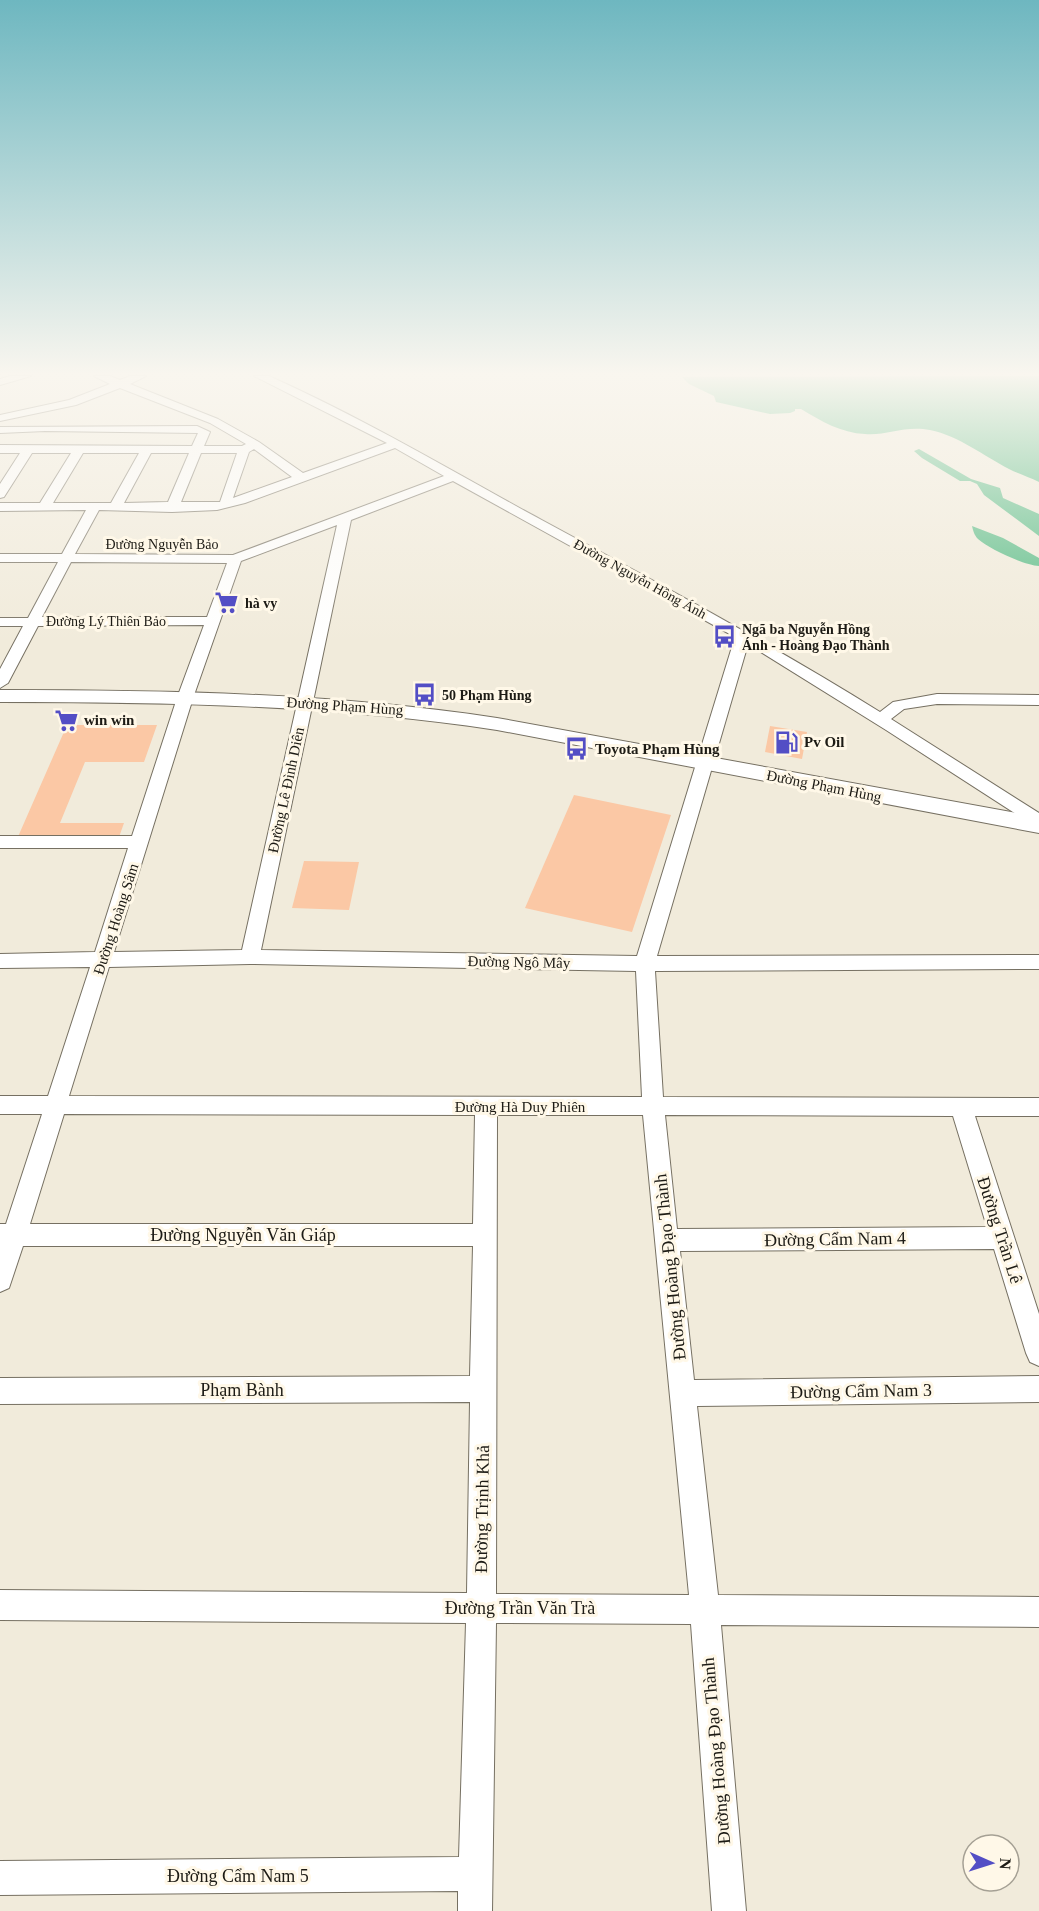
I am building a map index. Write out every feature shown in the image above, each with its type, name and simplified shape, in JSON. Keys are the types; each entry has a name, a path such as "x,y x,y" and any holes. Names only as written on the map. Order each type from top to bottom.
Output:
{"main road":[{"name":"Đường Phạm Hùng","path":"0,696 305,702 455,716 1039,823"}],"street":[{"path":"0,494 18,465"},
{"path":"44,507 69,465"},
{"path":"115,507 138,465"},
{"path":"172,508 190,465"},
{"path":"225,504 242,465"},
{"path":"280,465 301,478"},
{"path":"0,507 172,508 225,504 337,465"},
{"name":"Đường Nguyễn Hồng Ánh","path":"436,465 743,636 880,719 1039,823"},
{"name":"Đường Nguyễn Bảo","path":"0,558 235,559 454,476"},
{"path":"0,683 94,507"},
{"name":"Đường Lê Đình Diên","path":"250,957 345,517"},
{"name":"Đường Hoàng Sâm","path":"0,1280 7,1235 57,1105 186,698 235,559"},
{"name":"Đường Lý Thiên Bảo","path":"0,621 212,621"},
{"name":"Đường Hoàng Đạo Thành","path":"729,1911 705,1610 653,1107 645,964 703,763 743,636"},
{"path":"880,719 899,705 938,699 1039,700"},
{"path":"0,842 140,842"},
{"name":"Đường Ngô Mây","path":"0,961 250,957 645,964 1039,962"},
{"name":"Đường Hà Duy Phiên","path":"0,1105 1039,1107"},
{"name":"Đường Trịnh Khả","path":"475,1911 481,1608 486,1107"},
{"name":"Đường Trần Lê","path":"961,1107 1039,1353"},
{"name":"Đường Nguyễn Văn Giáp","path":"7,1235 485,1235"},
{"name":"Đường Cẩm Nam 4","path":"667,1240 1002,1238"},
{"name":"Phạm Bành","path":"0,1391 483,1389"},
{"name":"Đường Cẩm Nam 3","path":"683,1393 1039,1389"},
{"name":"Đường Trần Văn Trà","path":"0,1605 1039,1612"},
{"name":"Đường Cẩm Nam 5","path":"0,1878 475,1874"}],"shaded area":[{"path":"934,465 947,465 971,479 1000,488 1003,498 1039,514 1039,536 984,495 977,484 960,481"},
{"path":"1002,465 1039,465 1039,482"},
{"path":"972,526 1003,538 1039,558 1039,566 1016,560 983,543"}],"building":[{"path":"67,725 157,725 144,762 85,762 60,823 124,823 118,840 17,839"},
{"name":"Pv Oil","path":"770,726 807,732 802,759 765,752"},
{"path":"574,795 671,815 632,932 525,908"},
{"path":"304,861 359,862 349,910 292,908"}],"place":[{"name":"hà vy","path":"227,603"},
{"name":"Ngã ba Nguyễn Hồng Ánh - Hoàng Đạo Thành","path":"724,637"},
{"name":"50 Phạm Hùng","path":"424,695"},
{"name":"win win","path":"66,720"},
{"name":"Pv Oil","path":"786,742"},
{"name":"Toyota Phạm Hùng","path":"577,749"}]}
